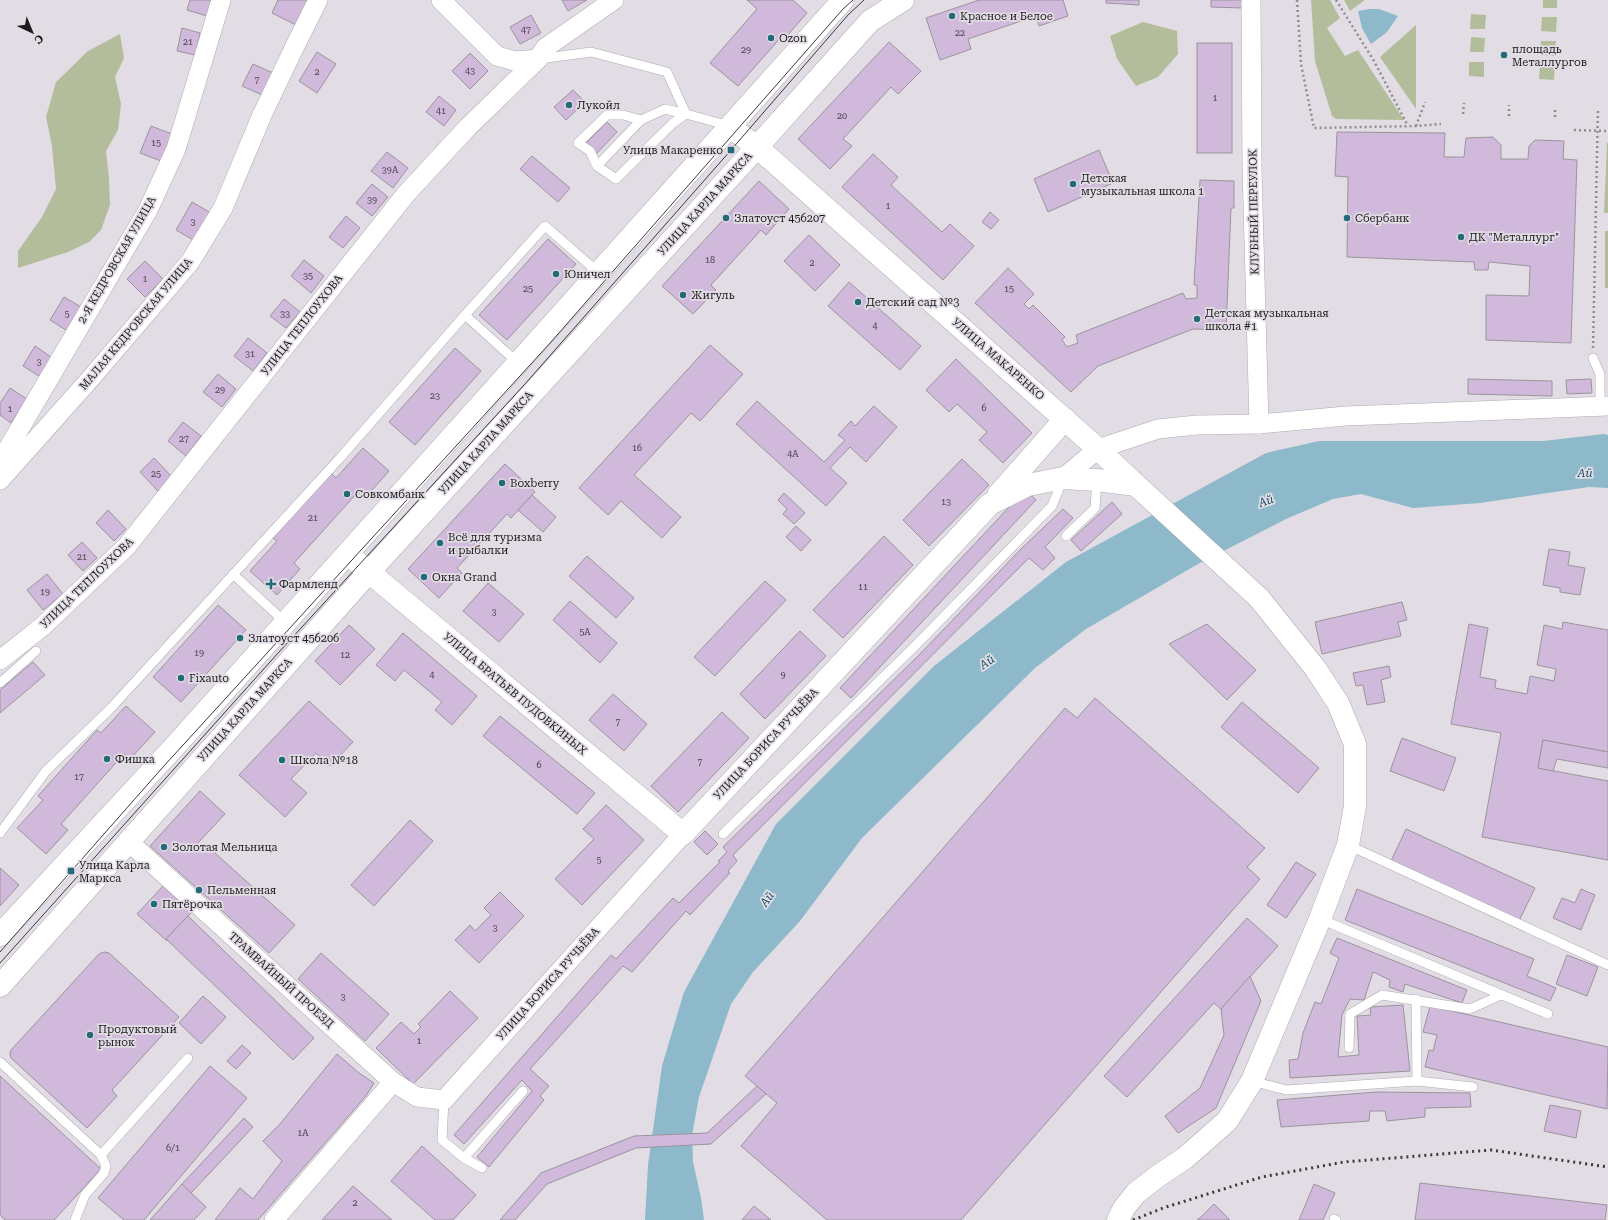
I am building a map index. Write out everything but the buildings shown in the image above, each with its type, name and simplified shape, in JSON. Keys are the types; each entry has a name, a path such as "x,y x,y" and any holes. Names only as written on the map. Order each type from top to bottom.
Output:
{"main road":[{"path":"0,935 175,746 843,0"},
{"name":"УЛИЦА КАРЛА МАРКСА","path":"0,986 369,572 870,21 903,0"},
{"name":"УЛИЦА МАКАРЕНКО","path":"730,126 757,147 1098,448 1141,490 1259,598 1315,668 1338,703 1355,744 1355,806 1348,845 1320,919 1252,1081 1227,1121 1185,1158 1136,1193 1124,1208 1118,1220"},
{"path":"990,504 1065,419"},
{"name":"УЛИЦА БОРИСА РУЧЬЁВА","path":"683,834 990,504 1028,485 1063,478 1097,480 1141,490"},
{"name":"УЛИЦА БРАТЬЕВ ПУДОВКИНЫХ","path":"347,554 683,834"}],"street":[{"name":"2-Я КЕДРОВСКАЯ УЛИЦА","path":"0,462 148,210 176,149 221,0"},
{"name":"МАЛАЯ КЕДРОВСКАЯ УЛИЦА","path":"0,480 91,378 190,262 223,208 262,115 294,46 318,0"},
{"path":"441,0 497,56 514,61 538,59"},
{"name":"УЛИЦА ТЕПЛОУХОВА","path":"0,660 43,626 127,546 406,194 468,126 538,59 545,48 614,0"},
{"name":"КЛУБНЫЙ ПЕРЕУЛОК","path":"1251,0 1252,168 1259,424"},
{"path":"1063,478 1098,448 1158,429 1197,425 1259,424 1346,416 1604,406"},
{"name":"УЛИЦА БОРИСА РУЧЬЁВА","path":"444,1100 683,834"},
{"name":"ТРАМВАЙНЫЙ ПРОЕЗД","path":"129,842 393,1082 417,1097 444,1100"},
{"path":"274,1220 393,1082"}],"lane":[{"path":"538,59 591,52 667,72 686,114"},
{"path":"596,166 641,120 665,109 730,126"},
{"path":"641,120 623,115 607,115 578,143 590,151 596,166 616,179 673,123 686,114"},
{"path":"0,833 46,771 111,708 345,452 545,226 599,273"},
{"path":"465,315 518,363"},
{"path":"1593,358 1600,374 1604,406"},
{"path":"723,834 913,648 1052,506 1063,478"},
{"path":"1066,536 1095,508 1097,480"},
{"path":"233,574 286,622"},
{"path":"0,682 36,651"},
{"path":"1348,845 1608,965"},
{"path":"1320,919 1548,1014"},
{"path":"1349,1048 1350,1014 1382,995 1416,999 1470,1009 1501,995"},
{"path":"1416,999 1418,1081"},
{"path":"101,1155 188,1058"},
{"path":"0,1062 101,1155 106,1166 104,1173 85,1195 75,1220"},
{"path":"1252,1081 1286,1090 1418,1081 1472,1087"},
{"path":"464,1158 523,1091"},
{"path":"444,1100 442,1140 464,1158 482,1168"}],"path":[{"path":"1297,0 1301,64 1314,128 1416,126 1441,124"},
{"path":"1336,0 1374,61 1408,126"},
{"path":"1416,126 1425,102"},
{"path":"1463,114 1464,103"},
{"path":"1509,105 1509,116"},
{"path":"1555,107 1555,117"},
{"path":"1593,358 1598,109"},
{"path":"1574,130 1608,131"}],"green space":[{"path":"1311,0 1330,0 1340,18 1327,28 1345,56 1358,50 1404,120 1336,119 1332,116 1315,61"},
{"path":"1344,0 1365,0 1350,11"},
{"path":"1543,0 1557,0 1557,8 1543,8"},
{"path":"1471,14 1486,15 1485,29 1470,29"},
{"path":"1542,17 1557,17 1556,32 1541,31"},
{"path":"1143,22 1177,31 1178,54 1158,77 1136,86 1117,59 1110,36"},
{"path":"1416,25 1416,109 1380,57"},
{"path":"120,34 124,58 115,77 121,104 118,130 106,151 110,205 101,230 89,242 68,252 18,268 18,251 42,217 56,189 52,146 46,117 56,82 88,51"},
{"path":"1471,37 1485,38 1484,52 1470,52"},
{"path":"1541,41 1556,41 1555,56 1540,55"},
{"path":"1469,62 1484,62 1484,77 1469,76"},
{"path":"1540,65 1555,65 1554,80 1539,79"},
{"path":"1607,143 1608,213 1604,213"},
{"path":"1605,231 1608,231 1608,288 1605,288"}],"water":[{"path":"1379,9 1398,16 1387,32 1371,44 1362,28 1358,11"},
{"name":"Ай","path":"1604,434 1608,435 1608,488 1589,487 1480,503 1413,508 1361,494 1333,499 1286,519 1198,564 1086,629 1035,668 862,838 800,921 753,972 731,1004 699,1097 692,1135 693,1162 704,1220 645,1220 648,1165 662,1066 684,992 776,824 934,666 1066,562 1266,453 1319,441 1543,441"}],"tram line":[{"path":"0,952 163,767 551,342 843,9 853,0"},
{"path":"0,963 279,652 525,384 848,15 864,0"}],"railway":[{"path":"1133,1220 1163,1208 1262,1177 1344,1162 1491,1150 1608,1167"}],"place":[{"name":"Красное и Белое","path":"952,16"},
{"name":"Ozon","path":"771,38"},
{"name":"площадь Металлургов","path":"1504,55"},
{"name":"Лукойл","path":"569,105"},
{"name":"Улицв Макаренко","path":"731,150"},
{"name":"Детская музыкальная школа 1","path":"1073,184"},
{"name":"Златоуст 456207","path":"726,218"},
{"name":"Сбербанк","path":"1347,218"},
{"name":"ДК \"Металлург\"","path":"1461,237"},
{"name":"Юничел","path":"556,274"},
{"name":"Жигуль","path":"683,295"},
{"name":"Детский сад №3","path":"858,302"},
{"name":"Детская музыкальная школа #1","path":"1197,319"},
{"name":"Boxberry","path":"502,483"},
{"name":"Совкомбанк","path":"347,494"},
{"name":"Всё для туризма и рыбалки","path":"440,543"},
{"name":"Окна Grand","path":"424,577"},
{"name":"Фармленд","path":"271,584"},
{"name":"Златоуст 456206","path":"240,638"},
{"name":"Fixauto","path":"181,678"},
{"name":"Фишка","path":"107,759"},
{"name":"Школа №18","path":"282,760"},
{"name":"Золотая Мельница","path":"164,847"},
{"name":"Улица Карла Маркса","path":"71,871"},
{"name":"Пельменная","path":"199,890"},
{"name":"Пятёрочка","path":"154,904"},
{"name":"Продуктовый рынок","path":"90,1035"}]}
